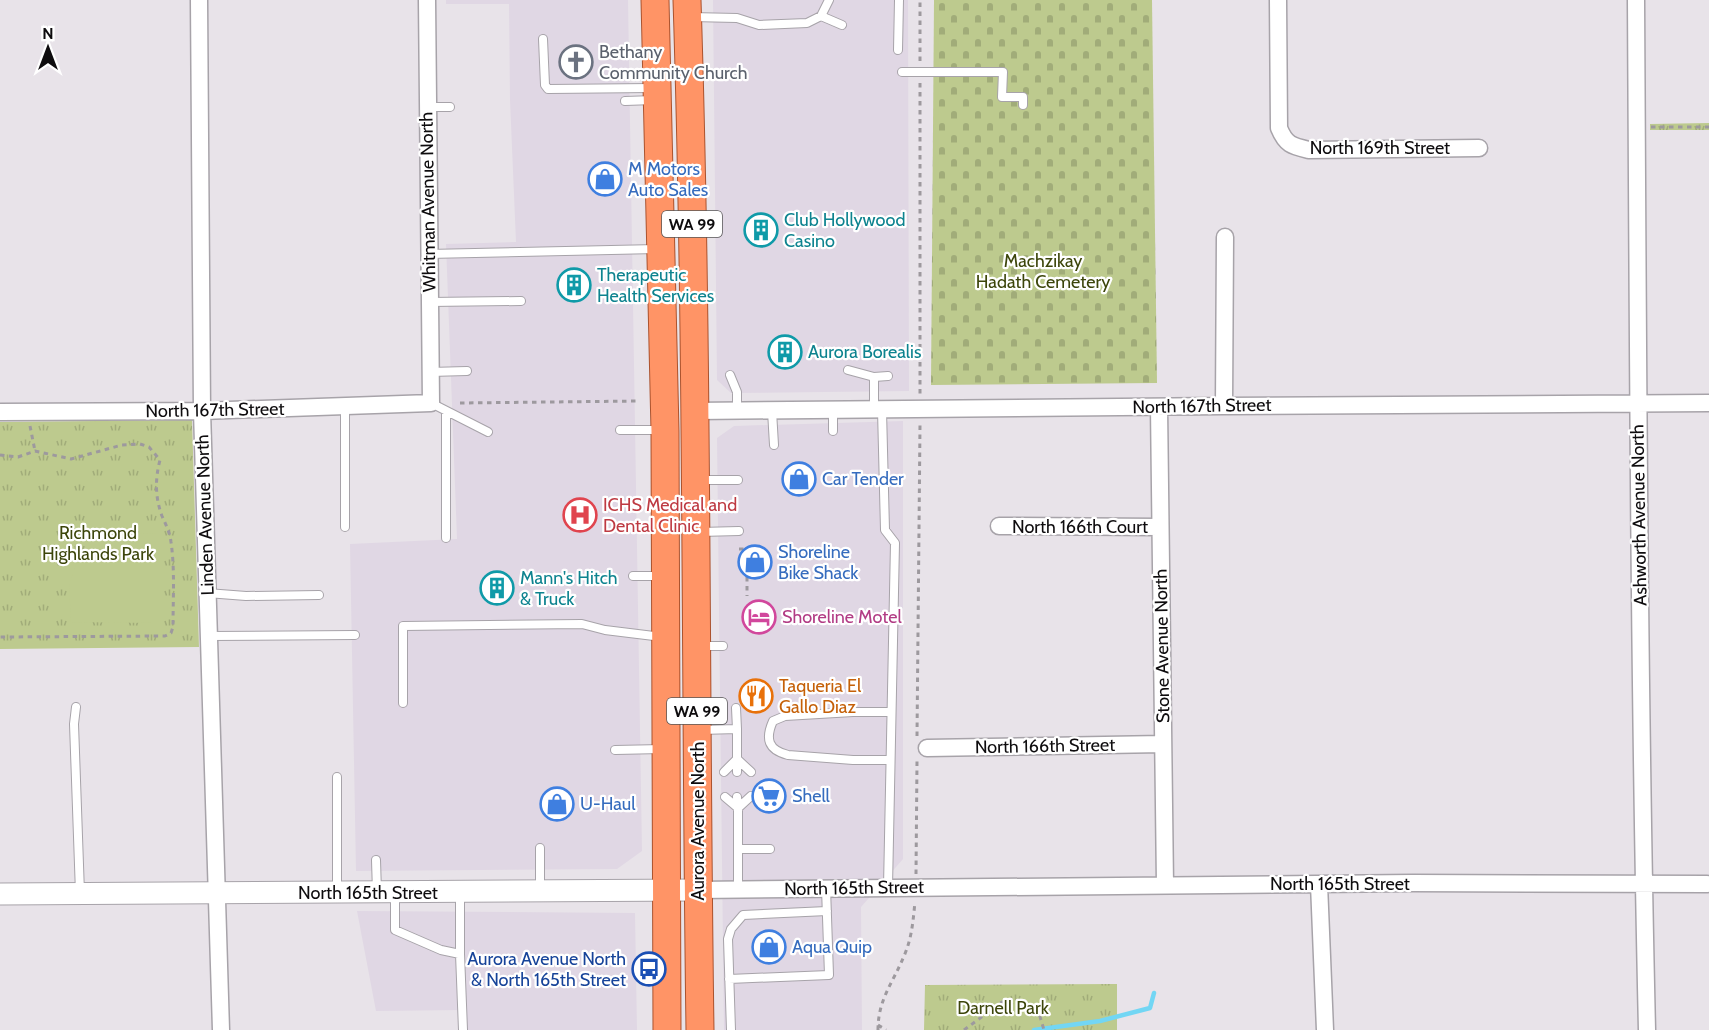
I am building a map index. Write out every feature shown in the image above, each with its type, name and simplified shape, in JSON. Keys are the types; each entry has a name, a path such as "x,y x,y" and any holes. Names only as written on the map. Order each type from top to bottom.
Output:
{"highway":[{"name":"Aurora Avenue North","path":"656,0 665,431 668,1030"},
{"name":"Aurora Avenue North","path":"687,9 697,532 710,646 697,730 700,1030"}],"street":[{"name":"Linden Avenue North","path":"199,0 202,411 218,894 220,1030"},
{"name":"Whitman Avenue North","path":"426,0 430,372 438,407"},
{"name":"North 169th Street","path":"1278,0 1279,128 1284,139 1293,147 1309,150 1479,148"},
{"name":"Ashworth Avenue North","path":"1636,0 1638,403 1647,1030"},
{"path":"1224,406 1225,237"},
{"name":"North 167th Street","path":"696,411 1709,403"},
{"name":"North 167th Street","path":"0,412 202,411 345,406 438,407"},
{"name":"Stone Avenue North","path":"1159,407 1165,885"},
{"name":"North 166th Court","path":"999,526 1160,527"},
{"name":"North 166th Street","path":"921,749 1163,744"},
{"name":"North 165th Street","path":"0,894 540,892 1413,883 1707,884"},
{"path":"1319,884 1325,1030"}],"lane":[{"path":"687,9 738,18 759,25 807,23 821,16 829,0"},
{"path":"898,50 899,0"},
{"path":"821,16 842,25"},
{"path":"543,39 545,86 548,89 657,94"},
{"path":"902,72 1003,72 1002,96 1023,96 1023,105"},
{"path":"625,101 657,94"},
{"path":"427,107 450,107"},
{"path":"428,254 661,249"},
{"path":"429,302 521,302"},
{"path":"848,370 874,377 888,376"},
{"path":"430,372 467,371"},
{"path":"730,375 737,392 737,411"},
{"path":"874,377 885,530 895,543 888,887"},
{"path":"345,406 345,527"},
{"path":"438,407 488,432"},
{"path":"438,407 446,538"},
{"path":"772,411 774,445"},
{"path":"833,411 833,431"},
{"path":"620,430 665,431"},
{"path":"697,480 738,480"},
{"path":"697,532 739,531"},
{"path":"633,576 665,576"},
{"path":"207,593 246,596 319,595"},
{"path":"403,703 403,626 582,624 605,630 665,637"},
{"path":"209,636 355,635"},
{"path":"76,707 74,724 80,894"},
{"path":"736,708 737,772"},
{"path":"890,760 853,760 778,753 772,748 769,734 773,722 785,716 891,712"},
{"path":"697,730 737,729"},
{"path":"615,750 666,749"},
{"path":"724,772 737,759"},
{"path":"737,759 751,772"},
{"path":"337,777 337,893"},
{"path":"738,796 738,890"},
{"path":"738,808 751,796"},
{"path":"725,797 738,808"},
{"path":"540,848 540,892"},
{"path":"738,849 770,849"},
{"path":"376,860 395,930 441,950 460,954"},
{"path":"729,979 829,975 826,888"},
{"path":"460,892 463,1030"},
{"path":"730,1030 728,939 730,928 743,915 827,911"}],"path":[{"path":"920,0 920,399"},
{"path":"1637,127 1709,127"},
{"path":"438,407 640,401"},
{"path":"916,875 921,749 920,417"},
{"path":"29,421 35,451"},
{"path":"0,455 18,457 35,451 71,459 122,445 140,444 149,447 160,460 157,471 157,493 169,531 173,559 173,627 171,633 165,636 0,637"},
{"path":"739,549 747,549 747,596"},
{"path":"886,1030 878,1028 882,1002 904,957 912,934 916,895"},
{"path":"964,1030 1002,1002 1038,1010 1044,1030"}],"shaded area":[{"path":"446,0 628,0 642,851 617,869 356,871 350,544 457,539 446,244 516,242 510,100 509,4 446,4"},
{"path":"713,0 908,0 909,391 731,393 717,380"},
{"path":"903,421 903,859 861,907 862,1030 724,1030 717,438 734,426"},
{"path":"357,911 635,913 637,1030 462,1030 461,1010 376,1011"}],"green space":[{"name":"Machzikay Hadath Cemetery","path":"934,0 1152,0 1157,383 931,385"},
{"path":"1709,123 1709,130 1650,130 1650,124"},
{"name":"Richmond Highlands Park","path":"192,420 199,647 0,649 0,422"},
{"path":"114,533 157,534 157,618 152,623 71,622 69,585 80,553"},
{"name":"Darnell Park","path":"1117,984 1117,1030 924,1030 925,985"}],"waterway":[{"path":"1034,1030 1100,1021 1150,1008 1154,993"}],"place":[{"name":"Bethany Community Church","path":"576,62"},
{"name":"M Motors Auto Sales","path":"605,179"},
{"name":"Club Hollywood Casino","path":"761,230"},
{"name":"Therapeutic Health Services","path":"574,285"},
{"name":"Aurora Borealis","path":"785,352"},
{"name":"Car Tender","path":"799,479"},
{"name":"ICHS Medical and Dental Clinic","path":"580,515"},
{"name":"Shoreline Bike Shack","path":"755,562"},
{"name":"Mann's Hitch & Truck","path":"497,588"},
{"name":"Shoreline Motel","path":"759,617"},
{"name":"Taqueria El Gallo Diaz","path":"756,696"},
{"name":"Shell","path":"769,796"},
{"name":"U-Haul","path":"557,804"},
{"name":"Aqua Quip","path":"769,947"},
{"name":"Aurora Avenue North & North 165th Street","path":"649,969"}]}
